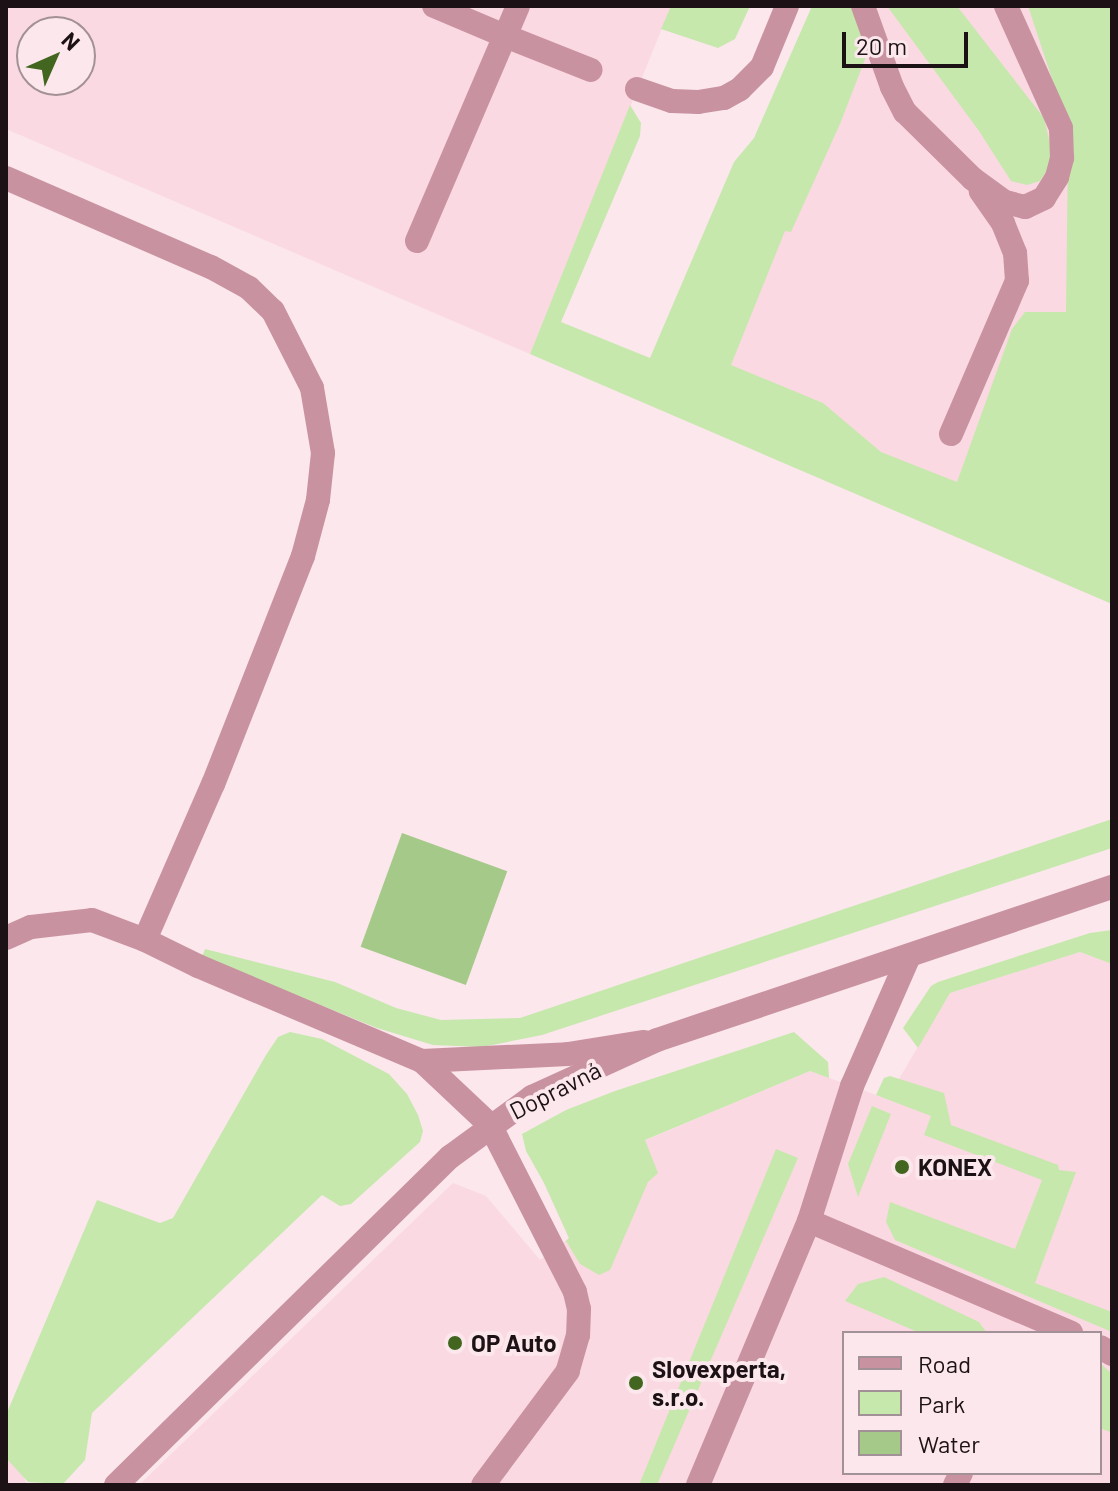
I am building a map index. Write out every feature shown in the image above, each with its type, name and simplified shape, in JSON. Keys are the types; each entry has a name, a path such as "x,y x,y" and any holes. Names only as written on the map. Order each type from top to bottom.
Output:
{"street":[{"path":"434,6 591,70"},
{"path":"417,241 518,6"},
{"path":"637,89 672,101 698,102 724,98 740,89 762,67 787,6"},
{"path":"863,6 892,87 905,112 973,179 1005,202 1025,207 1044,198 1057,177 1062,158 1061,128 1006,6"},
{"path":"6,178 211,267 249,288 273,311 312,388 323,453 318,500 303,556 213,784 145,940"},
{"path":"951,434 1017,281 1015,253 1003,223 973,179"},
{"name":"Dopravná","path":"116,1485 450,1157 532,1097 657,1040 1112,887"},
{"path":"6,938 31,927 92,920 145,940 308,1014 422,1061 490,1125 586,1297 568,1371 483,1485"},
{"path":"698,1485 809,1221 852,1086 909,956"},
{"path":"422,1061 568,1054 657,1040"},
{"path":"809,1221 1025,1324 1061,1331"}],"shaded area":[{"path":"6,6 671,6 530,354 6,129"},
{"path":"843,6 1112,6 1112,604 688,421"},
{"path":"1080,952 1112,964 1112,1485 139,1485 453,1183 486,1196 540,1260 569,1238 544,1183 810,1071 887,1099 950,993"},
{"path":"6,1446 16,1457 27,1485 6,1485"}],"green space":[{"path":"671,6 750,6 735,39 718,48 661,29"},
{"path":"812,6 851,6 869,49 840,124 791,232 785,231 731,365 823,403 881,452 957,482 1012,329 1025,312 1066,312 1068,151 1062,109 1028,6 1112,6 1112,604 530,354 630,105 641,123 640,136 561,322 650,358 734,162 754,138"},
{"path":"887,6 957,6 1044,118 1051,148 1050,166 1040,181 1027,185 1011,181 979,131"},
{"path":"1112,819 1112,848 542,1035 482,1047 433,1045 377,1028 202,957 205,949 335,982 396,1008 441,1020 520,1018"},
{"path":"1112,930 1112,964 1080,952 950,993 918,1048 903,1028 931,986 938,982 1090,933"},
{"path":"290,1032 322,1039 389,1074 407,1094 418,1115 423,1131 420,1142 351,1204 340,1206 322,1195 92,1413 85,1460 63,1484 28,1482 6,1458 6,1415 97,1200 160,1223 173,1218 266,1055 278,1037"},
{"path":"794,1032 828,1062 829,1078 810,1071 645,1140 658,1173 648,1182 610,1270 599,1275 580,1264 566,1241 569,1238 526,1151 522,1134 566,1110 615,1091"},
{"path":"890,1076 944,1093 951,1125 1058,1165 1059,1170 1076,1172 1035,1283 1112,1312 1112,1332 895,1240 886,1222 890,1202 1015,1249 1042,1180 924,1135 931,1116 876,1095 884,1078"},
{"path":"872,1106 891,1114 858,1197 848,1164"},
{"path":"776,1149 798,1158 657,1485 639,1485"},
{"path":"884,1277 979,1322 986,1331 915,1331 845,1301 858,1284"},
{"path":"1102,1365 1112,1374 1110,1432 1102,1429"}],"water":[{"path":"402,833 507,871 466,985 361,947"}],"place":[{"name":"KONEX","path":"902,1167"},
{"name":"OP Auto","path":"455,1343"},
{"name":"Slovexperta, s.r.o.","path":"636,1383"}]}
